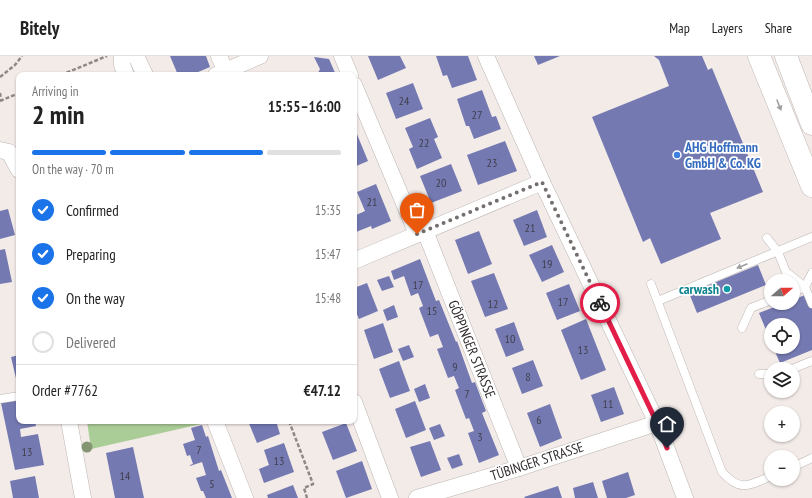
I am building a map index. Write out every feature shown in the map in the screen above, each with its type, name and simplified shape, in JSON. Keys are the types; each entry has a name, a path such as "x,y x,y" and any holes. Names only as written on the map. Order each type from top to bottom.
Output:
{"main road":[{"path":"759,56 812,186"},
{"path":"786,56 812,124"}],"street":[{"path":"124,56 122,58 122,64 125,72"},
{"path":"136,56 144,72"},
{"path":"220,67 260,56"},
{"path":"342,56 349,72"},
{"path":"486,56 542,182 657,423 685,498"},
{"path":"747,56 753,71 770,82"},
{"name":"GÖPPINGER STRASSE","path":"357,92 421,233 519,468"},
{"path":"0,150 9,152 16,165"},
{"path":"357,260 542,182"},
{"path":"357,410 390,498"},
{"name":"TÜBINGER STRASSE","path":"417,498 519,468 657,423"},
{"path":"70,424 83,498"},
{"path":"216,424 245,498"}],"lane":[{"path":"658,301 812,237"},
{"path":"767,238 778,252 786,272 805,287 812,304"},
{"path":"800,289 805,287 812,273"},
{"path":"651,284 722,472 731,482 740,486 750,485 764,479"},
{"path":"742,328 751,308 764,303"},
{"path":"800,366 812,361"},
{"path":"759,374 764,374"},
{"path":"0,399 16,396"},
{"path":"800,464 812,458"}],"path":[{"path":"0,77 15,65 22,56"},
{"path":"68,72 107,56"},
{"path":"0,93 0,100 16,94"},
{"path":"290,424 313,484 304,488 307,498"}],"green space":[{"path":"87,424 201,424 91,449"}],"building":[{"path":"170,56 206,56 210,67 198,72 177,72"},
{"path":"368,56 400,56 406,68 378,80"},
{"path":"436,56 468,56 477,80 452,88 447,75 443,76"},
{"path":"534,56 560,56 538,65"},
{"name":"AHG Hoffmann GmbH & Co. KG","path":"654,56 702,56 708,70 712,68 763,192 710,213 721,239 661,264 650,238 643,242 592,117 669,86 659,60"},
{"path":"314,57 329,59 335,72 318,72 320,69"},
{"path":"413,83 423,109 396,119 386,93"},
{"path":"482,90 492,117 496,116 501,129 474,139 469,126 466,126 457,99"},
{"path":"430,118 438,137 434,139 442,158 417,169 409,149 413,147 405,128"},
{"path":"357,134 368,161 357,166"},
{"path":"505,141 517,171 478,185 467,155"},
{"path":"451,164 462,191 431,203 420,176"},
{"path":"376,184 391,221 372,229 371,226 357,232 357,215 365,211 357,192"},
{"path":"8,209 15,235 0,239 0,211"},
{"path":"537,210 547,237 524,246 513,220"},
{"path":"479,231 492,264 468,274 455,240"},
{"path":"552,245 564,272 542,282 529,255"},
{"path":"5,249 12,282 0,284 0,250"},
{"path":"420,259 436,301 439,300 456,342 457,341 472,383 475,382 486,411 482,413 499,455 479,463 468,433 474,431 469,418 466,419 455,390 459,388 454,376 448,378 437,349 443,347 438,334 430,337 419,308 423,306 418,293 411,296 404,276 394,280 391,271"},
{"name":"carwash","path":"758,265 764,280 764,286 697,313 689,293"},
{"path":"494,273 508,309 485,317 471,281"},
{"path":"389,276 394,287 382,291 377,280"},
{"path":"367,283 378,311 359,319 357,314 357,287"},
{"path":"569,284 580,311 557,320 546,293"},
{"path":"812,292 812,350 780,362 776,354 800,354 800,318 764,318 764,325 759,313 767,310 800,310 800,297"},
{"path":"394,305 398,317 387,321 383,310"},
{"path":"586,319 606,370 581,380 561,330"},
{"path":"514,322 524,350 506,357 495,329"},
{"path":"383,323 393,352 374,359 364,330"},
{"path":"409,345 414,357 403,361 398,349"},
{"path":"16,356 16,378 11,357"},
{"path":"533,360 543,386 522,394 512,368"},
{"path":"399,361 410,391 390,398 379,369"},
{"path":"425,384 430,398 419,402 414,389"},
{"path":"614,387 624,414 601,422 591,395"},
{"path":"16,400 16,424 36,424 36,426 20,429 21,437 38,434 44,465 15,470 1,403"},
{"path":"415,401 426,430 406,438 395,409"},
{"path":"550,404 562,438 540,447 527,413"},
{"path":"249,424 277,424 280,434 257,443"},
{"path":"346,424 357,451 333,460 322,432"},
{"path":"440,424 445,436 434,440 429,428"},
{"path":"202,425 206,437 208,436 219,471 221,470 232,498 206,498 203,491 201,491 196,478 206,475 202,462 190,466 193,464 190,455 187,456 183,444 195,440 191,428"},
{"path":"430,441 441,470 421,477 410,447"},
{"path":"284,443 294,472 264,483 259,469 269,465 264,450"},
{"path":"133,447 144,498 115,498 106,453"},
{"path":"459,454 463,465 452,469 447,458"},
{"path":"362,461 372,489 346,498 336,471"},
{"path":"628,472 635,495 626,498 607,498 602,481"},
{"path":"35,476 39,498 13,498 10,481"},
{"path":"593,482 598,498 575,498 573,488"},
{"path":"293,485 298,498 268,498 267,495"},
{"path":"558,486 562,498 524,497"}],"way so far":[{"path":"417,234 542,182 600,303"}],"place":[{"name":"AHG Hoffmann GmbH & Co. KG","path":"677,155"},
{"name":"carwash","path":"727,289"}],"route":[{"path":"600,303 657,423 667,448"}]}
